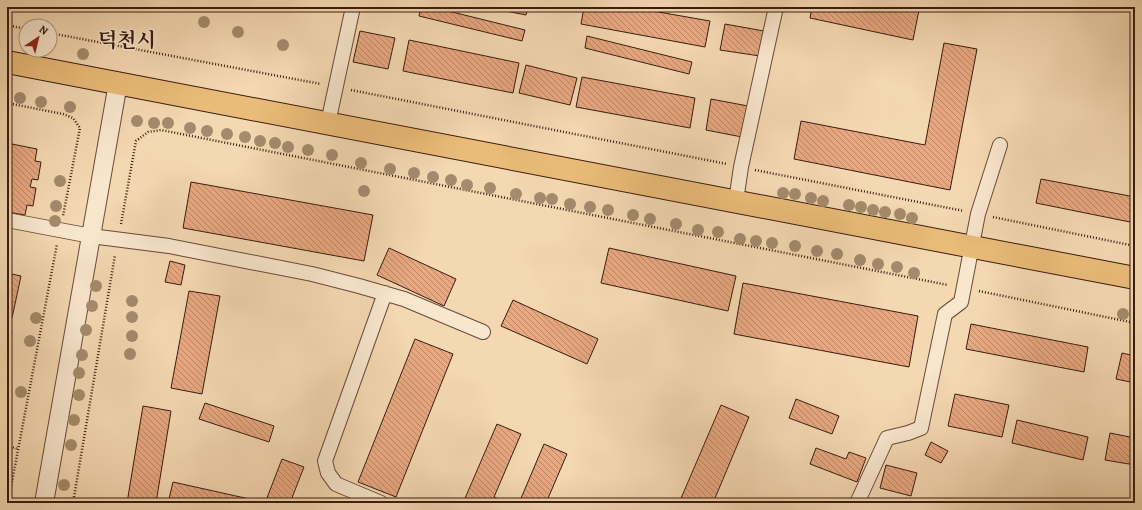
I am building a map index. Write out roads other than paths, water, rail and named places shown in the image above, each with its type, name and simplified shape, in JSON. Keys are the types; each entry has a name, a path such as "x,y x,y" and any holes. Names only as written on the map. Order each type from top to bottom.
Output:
{"main road":[{"path":"7,62 118,82 1135,278"}],"street":[{"path":"328,123 353,7"},
{"path":"736,201 741,167 776,7"},
{"path":"44,503 118,82"},
{"path":"857,503 886,438 908,433 921,428 945,314 960,302 978,214 1000,145"},
{"path":"7,220 91,236 169,246 312,274 404,299 483,332"},
{"path":"381,503 336,484 328,473 325,461 385,293"}],"district":[{"name":"덕천시","path":"127,40"}]}
